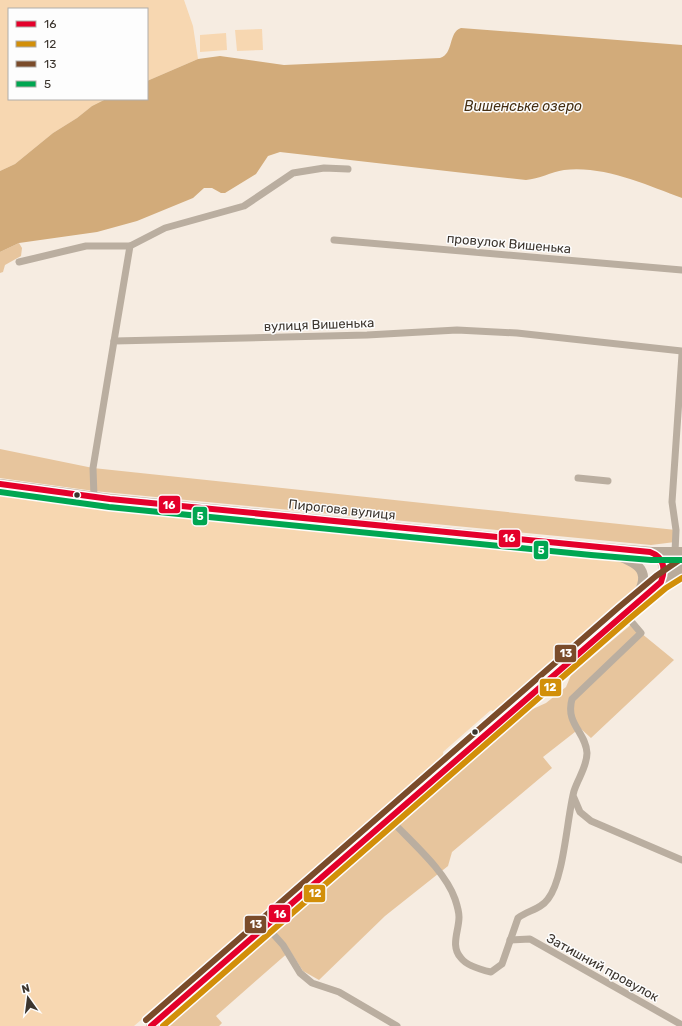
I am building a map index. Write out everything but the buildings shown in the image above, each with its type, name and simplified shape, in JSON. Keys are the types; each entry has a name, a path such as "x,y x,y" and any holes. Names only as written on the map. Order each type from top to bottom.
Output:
{"main road":[{"name":"Пирогова вулиця","path":"0,484 94,497 592,547 652,552 678,552"},
{"path":"592,547 631,560 640,569 643,581 642,587 624,613"},
{"path":"652,552 660,557 664,563 665,570 661,582"},
{"path":"153,1026 624,613 661,582 682,568"}],"street":[{"path":"19,262 86,246 130,246 165,228 244,206 293,174 324,168 348,169"},
{"name":"провулок Вишенька","path":"334,240 682,270"},
{"path":"94,497 93,468 130,246"},
{"name":"вулиця Вишенька","path":"114,341 367,335 457,330 517,333 682,351"},
{"path":"678,552 672,502 682,354"},
{"path":"578,478 608,481"},
{"path":"389,818 437,870 452,891 458,908 459,917 454,945 461,959 482,970 491,972 502,964 518,918 523,914 542,906 553,892 574,798 574,792 584,767 587,753 584,742 572,719 570,706 572,700 641,633 624,613"},
{"path":"574,798 580,812 591,821 682,860"},
{"path":"266,926 283,945 300,973 312,983 339,992 396,1026"},
{"name":"Затишний провулок","path":"510,940 530,939 682,1025"}],"shaded area":[{"path":"0,0 184,0 193,26 198,59 148,81 148,8 8,8 8,100 104,100 92,106 77,118 53,133 15,164 0,171"},
{"path":"262,29 263,50 237,51 235,30"},
{"path":"226,33 227,50 200,52 200,35"},
{"path":"19,243 22,248 21,256 5,265 3,272 0,273 0,252"},
{"path":"0,449 93,468 676,530 675,542 651,545 94,491 0,478"},
{"path":"0,484 592,547 640,569 637,589 495,713 491,710 443,752 444,760 134,1026 0,1026"},
{"path":"633,623 641,633 674,660 591,738 580,728 543,757 552,768 452,852 448,866 385,916 319,980 303,971 290,951 216,1016 222,1023 219,1026 165,1026 526,712 546,703 566,687 571,675"}],"water":[{"name":"Вишенське озеро","path":"461,28 682,45 682,198 640,182 594,170 564,170 526,180 280,152 268,156 256,174 225,193 221,193 212,188 204,188 193,198 137,221 97,232 19,243 0,252 0,171 15,164 53,133 77,118 92,106 104,100 148,100 148,81 198,59 220,56 284,65 440,58 447,52 452,38 457,30"}],"transit line":[{"name":"16","path":"0,484 110,499 650,552 655,554 663,564 663,577 661,582 151,1026"},
{"name":"5","path":"0,492 109,507 591,555 651,560 682,560"},
{"name":"13","path":"146,1020 619,607 656,576 678,561"},
{"name":"12","path":"163,1026 629,619 666,588 682,578"}]}
